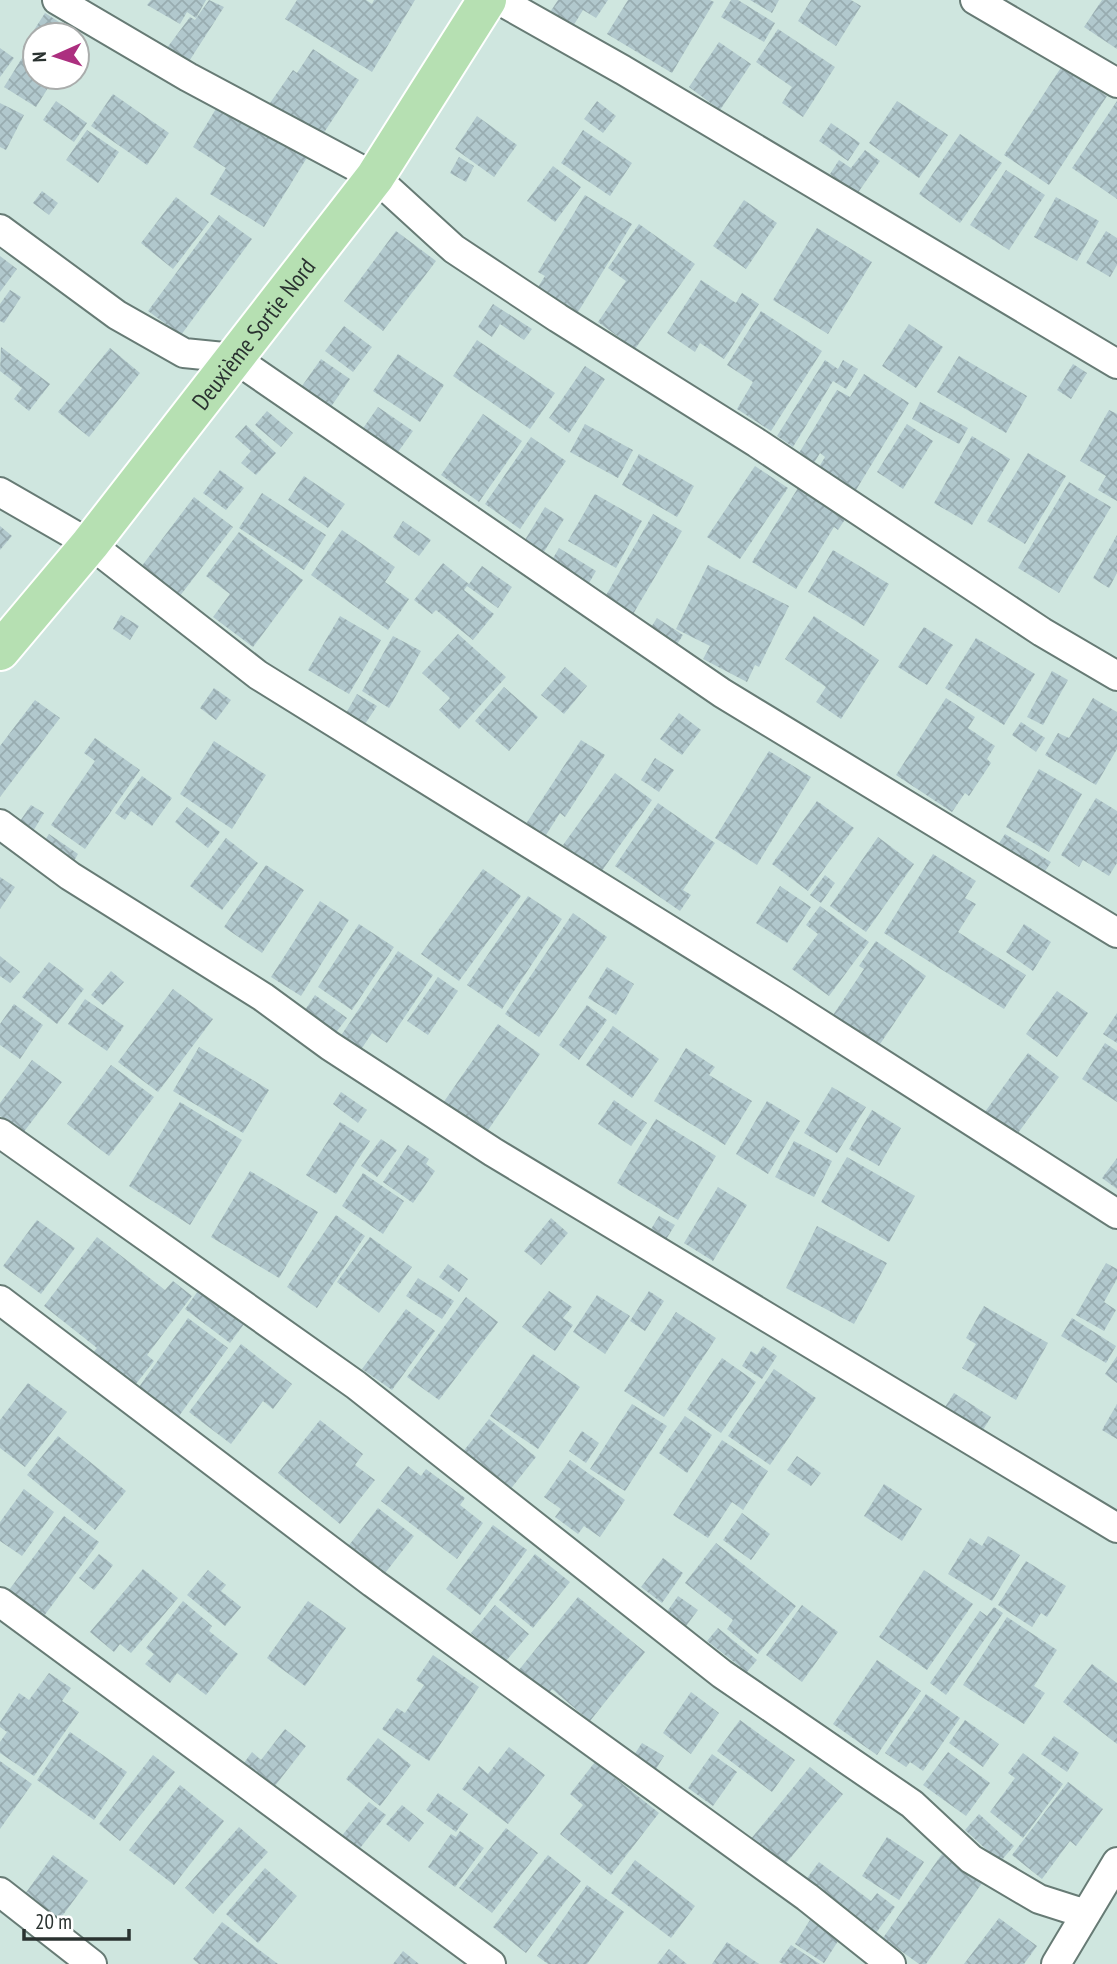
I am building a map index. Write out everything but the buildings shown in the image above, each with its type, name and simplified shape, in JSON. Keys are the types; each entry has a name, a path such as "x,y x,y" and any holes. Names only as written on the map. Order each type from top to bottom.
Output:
{"main road":[{"name":"Deuxième Sortie Nord","path":"0,651 90,544 375,177 487,0"}],"street":[{"path":"57,0 188,78 375,177 454,249 546,311 757,443 1042,632 1117,676"},
{"path":"499,0 623,70 1117,364"},
{"path":"975,0 1117,83"},
{"path":"0,229 117,315 184,353 234,358 722,693 1117,933"},
{"path":"0,492 90,544 258,675 782,1000 1117,1214"},
{"path":"0,824 70,876 263,997 330,1046 493,1152 1117,1528"},
{"path":"0,1133 356,1385 722,1674 912,1804 971,1859 1039,1899 1086,1914"},
{"path":"0,1300 373,1583 807,1897 891,1964"},
{"path":"0,1602 491,1964"},
{"path":"1056,1964 1117,1862"},
{"path":"0,1892 92,1964"}]}
